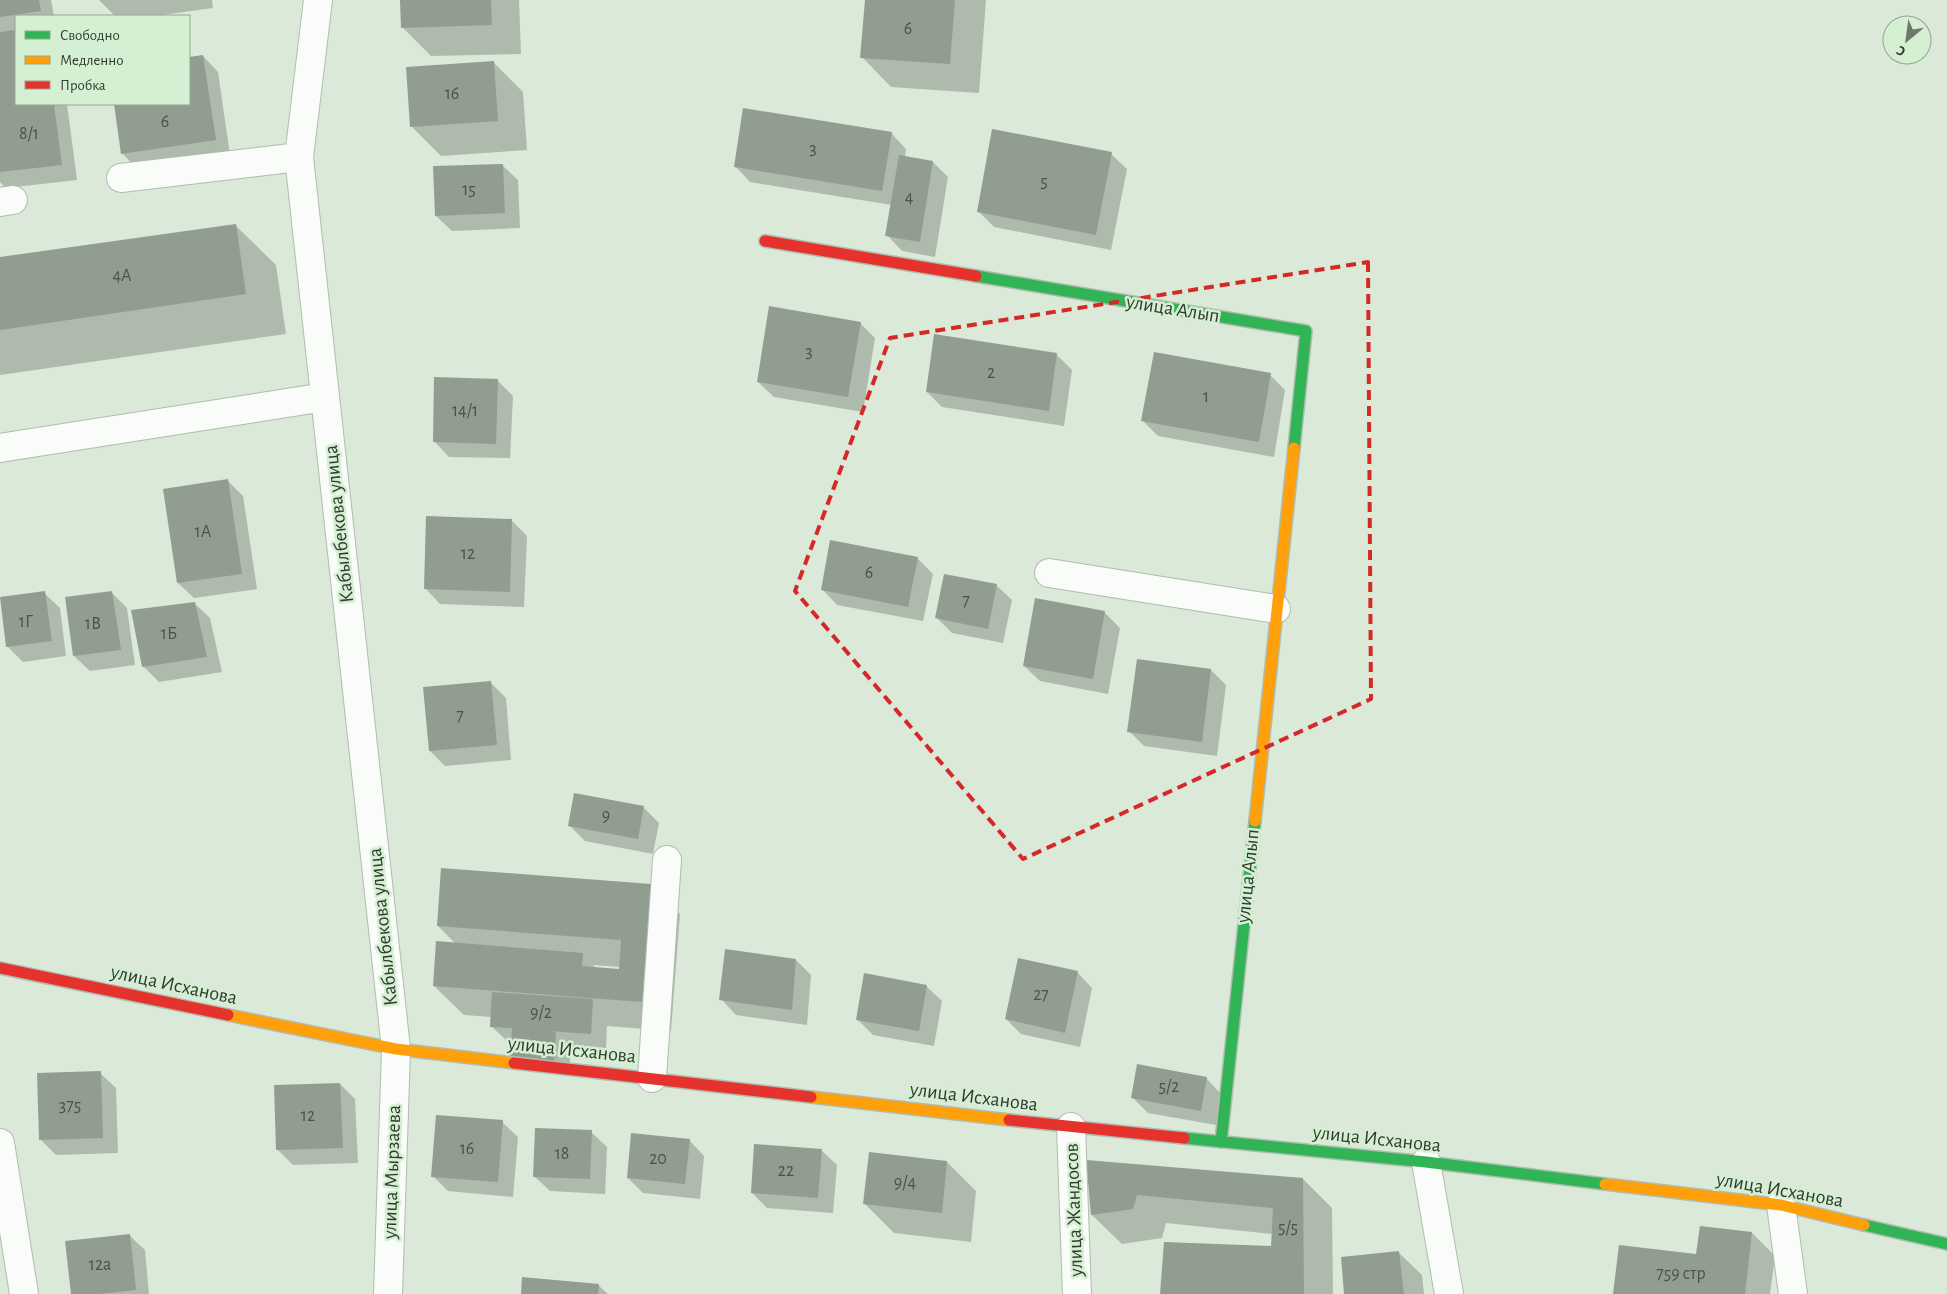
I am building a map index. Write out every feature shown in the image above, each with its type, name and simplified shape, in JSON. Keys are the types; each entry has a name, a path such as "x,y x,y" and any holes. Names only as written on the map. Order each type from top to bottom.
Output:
{"main road":[{"name":"улица Алып","path":"765,241 1306,331 1220,1142"},
{"name":"улица Исханова","path":"0,968 396,1049 1070,1126 1426,1162 1781,1205 1947,1244"}],"street":[{"name":"Кабылбекова улица","path":"318,0 299,157 396,1049"},
{"path":"121,178 299,157"},
{"path":"0,448 325,398"},
{"path":"1049,573 1276,609"},
{"path":"652,1078 667,860"},
{"name":"улица Мырзаева","path":"388,1294 396,1049"},
{"name":"улица Жандосов","path":"1070,1126 1077,1294"},
{"path":"0,1142 24,1294"},
{"path":"1426,1162 1449,1294"},
{"path":"1781,1205 1793,1294"}],"highlighted area":[{"path":"1368,262 1371,699 1023,859 795,591 890,338"}],"building":[{"path":"0,0 39,0 41,11 0,17"},
{"path":"400,0 491,0 492,25 401,28"},
{"path":"865,0 955,0 950,64 860,58"},
{"path":"15,30 15,105 54,105 62,165 0,172 0,32"},
{"path":"203,55 216,140 121,154 114,105 190,105 190,57"},
{"path":"494,61 498,121 410,127 406,67"},
{"path":"743,108 892,132 882,191 734,167"},
{"path":"992,129 1112,152 1096,235 977,212"},
{"path":"899,155 933,161 920,242 885,236"},
{"path":"503,164 505,213 435,216 433,166"},
{"path":"236,224 246,294 0,330 0,257"},
{"path":"769,306 861,322 848,397 757,382"},
{"path":"934,334 1057,353 1049,411 926,392"},
{"path":"1154,352 1271,373 1259,442 1141,421"},
{"path":"434,377 498,379 496,444 433,442"},
{"path":"228,479 242,574 177,583 163,489"},
{"path":"426,516 512,519 510,592 424,589"},
{"path":"830,540 918,557 908,607 821,590"},
{"path":"944,574 997,584 988,629 935,618"},
{"path":"45,591 52,641 6,647 0,597"},
{"path":"112,591 121,650 73,656 65,597"},
{"path":"1035,598 1105,611 1093,679 1023,666"},
{"path":"195,602 207,657 142,667 131,610"},
{"path":"1137,659 1211,669 1202,742 1127,732"},
{"path":"491,681 497,745 429,751 423,687"},
{"path":"574,793 644,806 638,839 568,826"},
{"path":"441,868 651,884 642,1002 433,986 436,941 583,953 582,966 619,969 621,940 437,926"},
{"path":"725,949 796,959 792,1010 719,1000"},
{"path":"1018,958 1078,971 1065,1033 1005,1019"},
{"path":"864,973 927,985 919,1031 856,1020"},
{"path":"492,992 593,999 591,1034 548,1031 556,1032 554,1061 510,1058 512,1028 490,1027"},
{"path":"1137,1064 1207,1077 1201,1111 1131,1098"},
{"path":"101,1071 103,1138 39,1140 37,1073"},
{"path":"340,1083 343,1148 276,1150 274,1085"},
{"path":"436,1115 503,1120 498,1182 431,1177"},
{"path":"535,1128 592,1130 590,1179 533,1177"},
{"path":"631,1133 690,1139 685,1184 627,1178"},
{"path":"754,1144 822,1149 818,1198 751,1193"},
{"path":"869,1152 947,1161 942,1213 863,1204"},
{"path":"1086,1160 1303,1178 1304,1294 1160,1294 1164,1242 1271,1246 1273,1208 1137,1195 1133,1209 1091,1215"},
{"path":"1700,1226 1752,1232 1745,1294 1613,1294 1619,1245 1696,1254"},
{"path":"130,1234 136,1290 99,1294 71,1294 65,1241"},
{"path":"1399,1251 1404,1294 1344,1294 1341,1257"},
{"path":"522,1277 599,1284 598,1294 521,1294"}],"traffic: fast":[{"path":"976,276 1306,331 1294,448"},
{"path":"1221,1142 1255,821"},
{"path":"1184,1138 1426,1162 1605,1184"},
{"path":"1864,1225 1947,1244"}],"traffic: slow":[{"path":"1255,821 1294,448"},
{"path":"228,1015 396,1049 514,1063"},
{"path":"811,1097 1009,1120"},
{"path":"1605,1184 1781,1205 1864,1225"}],"traffic: jam":[{"path":"765,241 976,276"},
{"path":"0,968 228,1015"},
{"path":"514,1063 811,1097"},
{"path":"1009,1120 1184,1138"}]}
